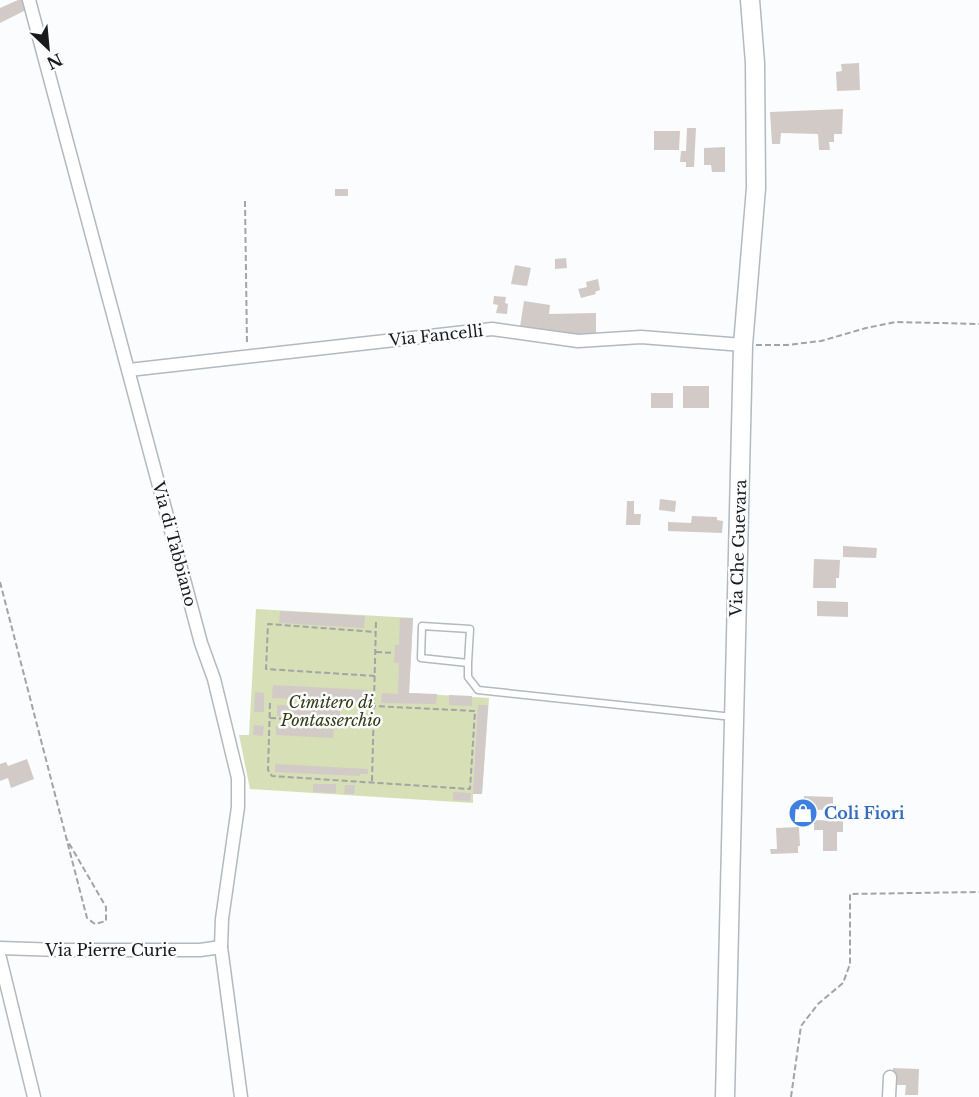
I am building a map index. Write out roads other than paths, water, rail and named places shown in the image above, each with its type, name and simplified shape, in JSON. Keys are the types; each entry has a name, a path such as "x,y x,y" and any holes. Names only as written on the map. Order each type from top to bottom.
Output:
{"main road":[{"name":"Via Che Guevara","path":"725,1097 743,345 756,188 755,63 750,0"}],"street":[{"name":"Via di Tabbiano","path":"29,0 238,778 238,807 222,919 221,947 241,1097"},
{"name":"Via Fancelli","path":"129,370 492,329 578,341 641,337 743,345"},
{"name":"Via Pierre Curie","path":"0,948 200,950 221,947"},
{"path":"0,958 34,1097"},
{"path":"889,1097 890,1077"}],"lane":[{"path":"468,663 421,658 422,626 470,629 468,677 478,690 733,717"}],"place":[{"name":"Coli Fiori","path":"803,813"}],"park label":[{"name":"Cimitero di Pontasserchio","path":"331,711"}]}
